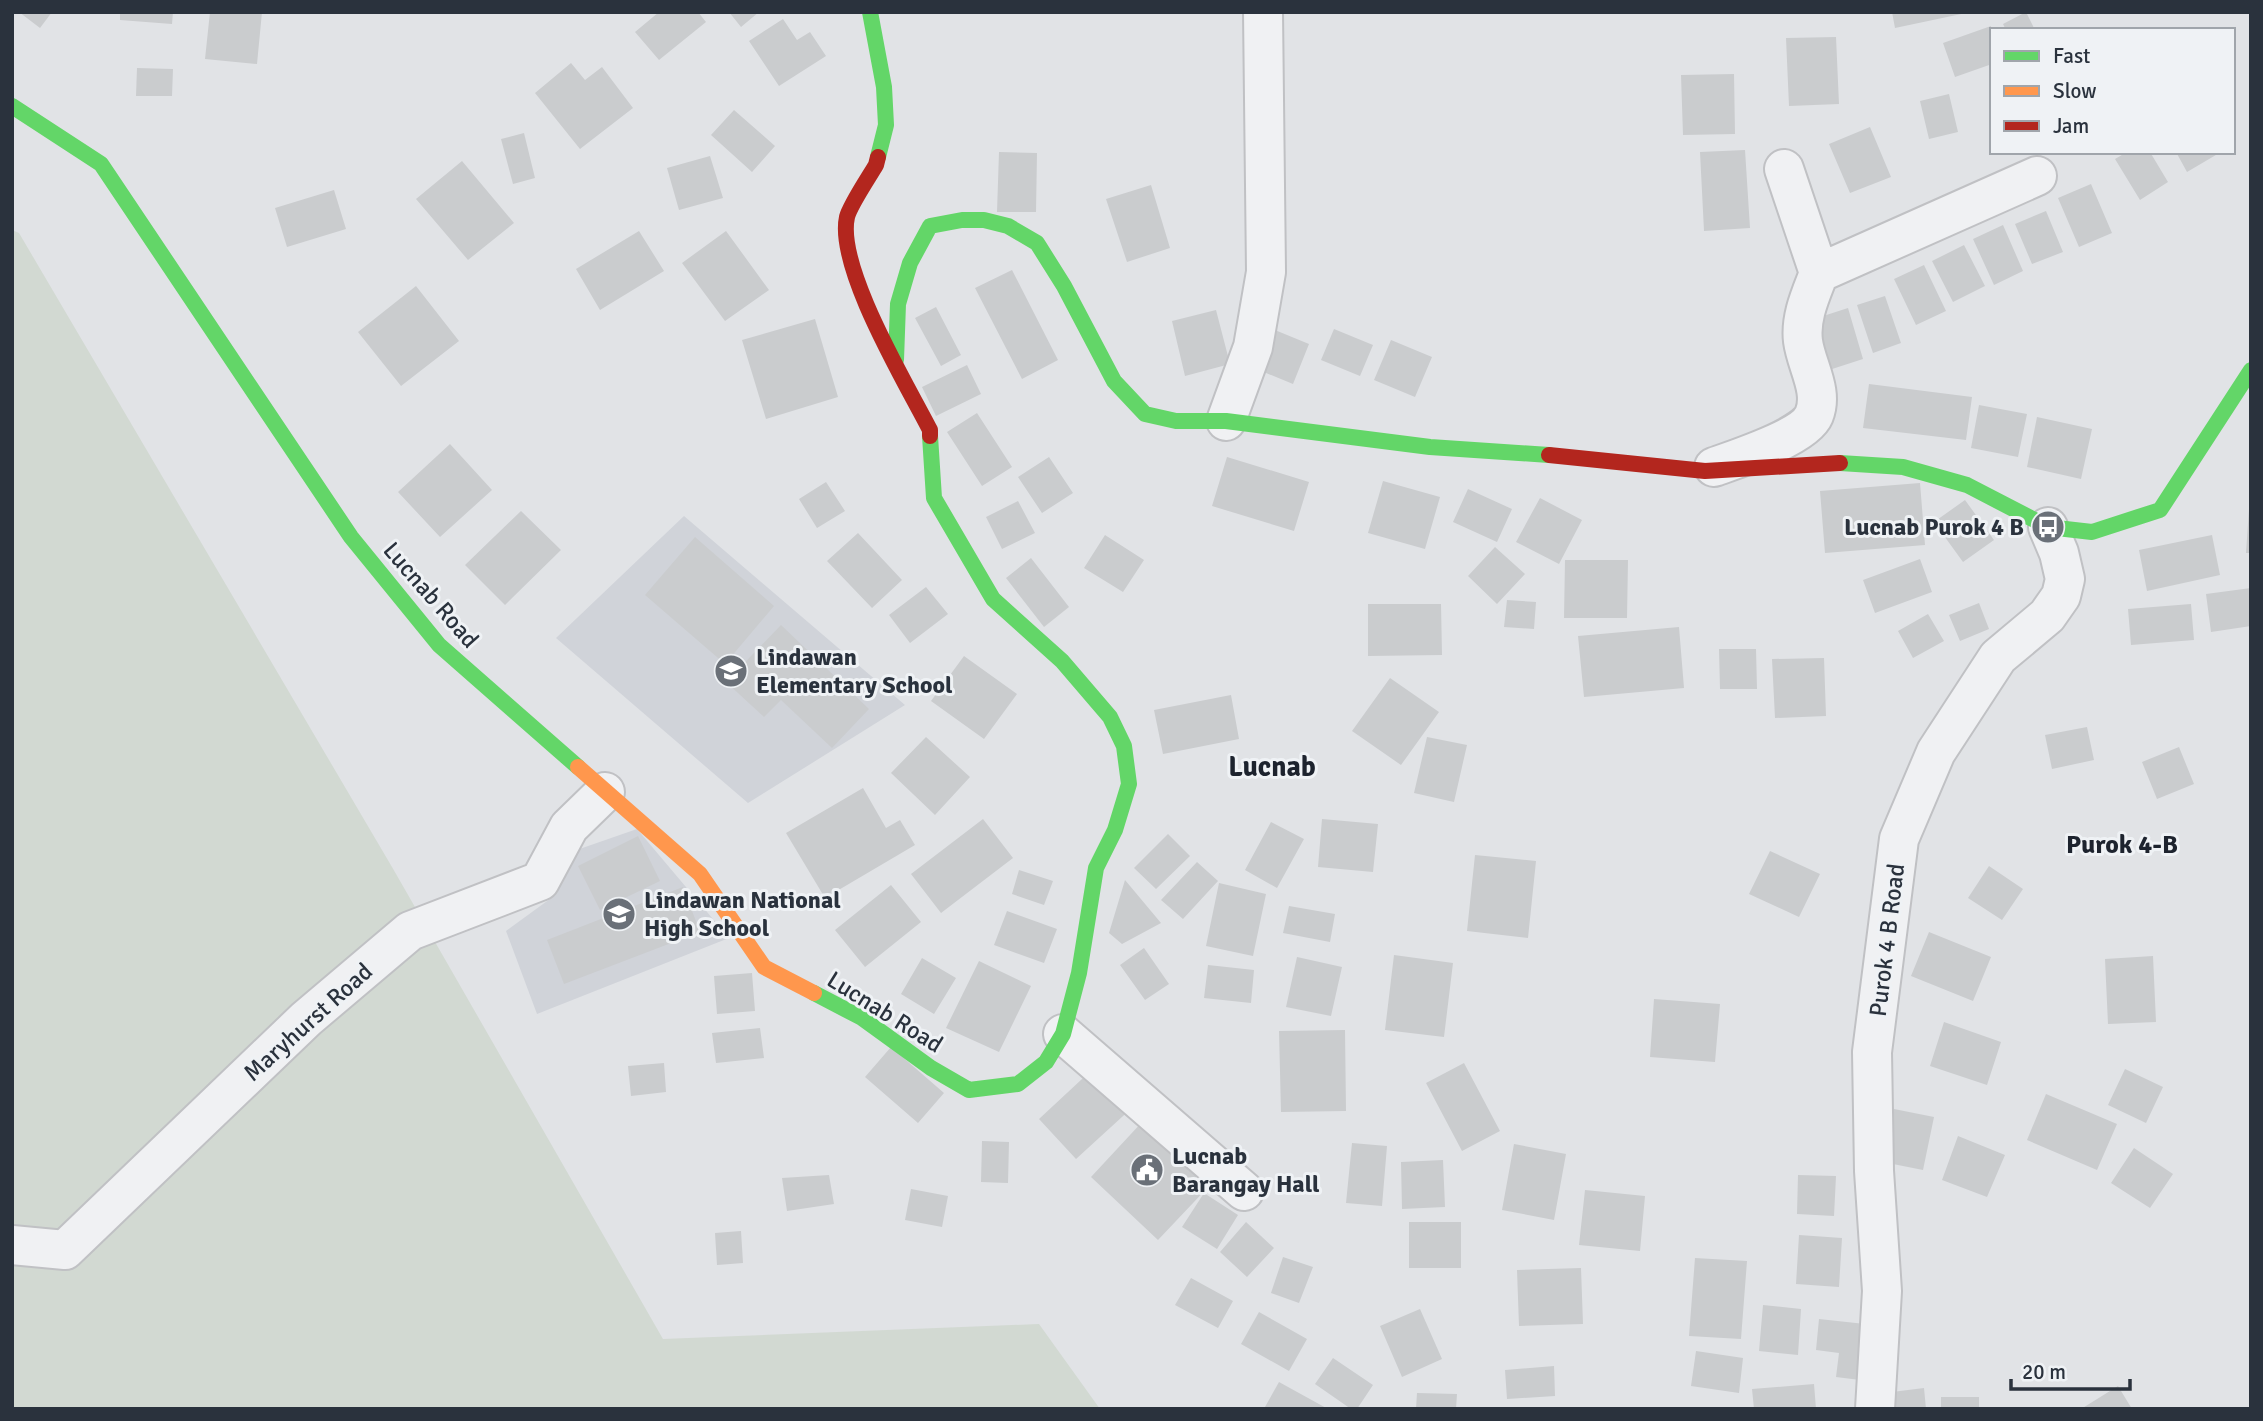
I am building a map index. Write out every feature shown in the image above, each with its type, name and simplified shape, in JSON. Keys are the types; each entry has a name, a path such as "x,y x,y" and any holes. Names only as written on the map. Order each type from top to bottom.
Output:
{"street":[{"name":"Lucnab Road","path":"12,106 102,164 351,537 439,645 700,874 764,967 862,1018 931,1068 968,1090 1018,1084 1046,1062 1063,1034 1079,973 1096,868 1115,830 1129,784 1124,746 1110,717 1062,661 993,599 934,498 930,430 867,308 848,250 847,216 876,165 886,125 884,87 870,12"},
{"path":"1226,421 1252,347 1266,272 1263,12"},
{"path":"1705,471 1788,438 1814,416 1817,391 1803,340 1806,306 1819,273 1784,169"},
{"path":"1819,273 2037,176"},
{"path":"896,362 898,303 910,263 930,226 962,220 984,220 1008,226 1037,243 1064,286 1114,382 1145,414 1176,421 1226,421 1430,447 1522,452 1705,471 1853,462 1903,467 1967,485 2048,527 2092,531 2160,510 2251,370"},
{"name":"Purok 4 B Road","path":"1875,1409 1882,1291 1874,1171 1872,1052 1899,839 1936,752 1998,657 2047,616 2061,596 2065,579 2059,552 2048,527"},
{"name":"Maryhurst Road","path":"12,1245 65,1250 306,1019 410,931 540,881 569,827 605,792"},
{"path":"1063,1034 1244,1191"}],"shaded area":[{"path":"12,230 19,233 392,867 663,1339 1039,1324 1100,1409 12,1409"},
{"name":"Lindawan Elementary School","path":"684,516 905,705 748,803 556,638"},
{"name":"Lindawan National High School","path":"637,829 729,938 537,1014 506,931 554,896 568,853"}],"building":[{"path":"19,12 52,12 40,28"},
{"path":"120,12 173,12 172,24 120,20"},
{"path":"210,12 262,12 257,64 205,59"},
{"path":"659,12 698,12 706,22 659,60 635,32"},
{"path":"729,12 759,12 741,27"},
{"path":"1892,12 1966,12 1966,13 1895,28"},
{"path":"2026,12 2034,28 2005,28 2003,24"},
{"path":"783,19 797,40 810,32 826,56 779,86 749,41"},
{"path":"1991,26 1990,65 1955,77 1943,43"},
{"path":"1836,37 1839,104 1789,106 1786,38"},
{"path":"571,63 585,80 602,67 633,108 580,149 535,93"},
{"path":"137,68 173,69 172,96 136,96"},
{"path":"1734,74 1735,134 1683,135 1681,75"},
{"path":"1949,94 1958,132 1929,139 1920,101"},
{"path":"734,110 775,146 752,172 711,135"},
{"path":"1870,127 1891,177 1850,193 1829,144"},
{"path":"524,133 535,178 513,184 501,139"},
{"path":"1745,150 1750,228 1704,231 1700,152"},
{"path":"999,152 1037,153 1036,212 997,212"},
{"path":"2124,154 2151,154 2168,182 2140,200 2115,159"},
{"path":"2177,154 2218,154 2187,172"},
{"path":"710,156 723,198 679,210 667,168"},
{"path":"462,161 514,223 468,260 416,199"},
{"path":"2091,184 2112,233 2079,247 2058,198"},
{"path":"1151,185 1170,248 1127,262 1106,199"},
{"path":"334,190 346,229 287,247 275,208"},
{"path":"2046,211 2063,252 2032,264 2015,224"},
{"path":"2003,225 2023,271 1994,285 1973,239"},
{"path":"639,231 664,271 600,310 576,269"},
{"path":"726,231 769,290 725,321 682,263"},
{"path":"1964,245 1985,286 1953,302 1932,261"},
{"path":"1924,265 1946,311 1916,325 1894,279"},
{"path":"1012,270 1058,360 1022,379 975,288"},
{"path":"416,286 459,341 401,386 358,332"},
{"path":"1885,296 1901,343 1873,353 1857,305"},
{"path":"936,307 961,355 941,366 915,318"},
{"path":"1848,308 1863,359 1829,370 1814,319"},
{"path":"1216,310 1230,364 1185,376 1172,321"},
{"path":"815,319 838,397 766,419 742,340"},
{"path":"1270,328 1309,344 1293,384 1254,368"},
{"path":"1334,329 1373,345 1360,376 1321,360"},
{"path":"1391,340 1432,357 1415,397 1374,380"},
{"path":"967,365 981,394 936,416 922,387"},
{"path":"1869,384 1972,397 1966,440 1863,428"},
{"path":"1979,405 2027,414 2018,457 1971,448"},
{"path":"977,413 1012,467 982,486 947,432"},
{"path":"2037,417 2092,429 2081,479 2027,467"},
{"path":"450,444 492,490 440,537 398,492"},
{"path":"1049,457 1073,493 1042,513 1018,477"},
{"path":"1227,457 1309,482 1294,531 1212,506"},
{"path":"1383,481 1440,497 1425,549 1368,533"},
{"path":"826,482 845,511 817,528 799,499"},
{"path":"1920,483 1925,545 1825,553 1820,491"},
{"path":"1468,489 1512,509 1497,542 1453,522"},
{"path":"1540,498 1582,520 1559,564 1516,542"},
{"path":"1965,500 1994,540 1963,562 1934,522"},
{"path":"1018,501 1035,533 1002,549 986,517"},
{"path":"2249,509 2251,553 2246,553"},
{"path":"521,511 561,550 505,605 465,565"},
{"path":"858,533 902,580 872,608 827,561"},
{"path":"1105,535 1144,560 1123,592 1084,568"},
{"path":"2212,535 2220,575 2147,591 2139,550"},
{"path":"695,537 774,606 725,664 645,595"},
{"path":"1495,547 1525,574 1497,604 1468,576"},
{"path":"1031,558 1069,607 1044,627 1006,578"},
{"path":"1920,559 1932,592 1875,613 1863,580"},
{"path":"1565,560 1628,560 1627,618 1564,618"},
{"path":"926,587 948,614 910,643 889,615"},
{"path":"2251,588 2251,626 2211,632 2206,594"},
{"path":"1507,600 1536,602 1534,629 1504,627"},
{"path":"1979,603 1989,629 1960,641 1949,615"},
{"path":"1368,604 1441,604 1442,655 1368,656"},
{"path":"2191,604 2194,640 2131,645 2128,609"},
{"path":"1928,614 1944,641 1913,658 1898,631"},
{"path":"781,625 869,709 832,748 781,700 764,717 726,682"},
{"path":"1679,627 1684,688 1584,697 1578,636"},
{"path":"1719,649 1756,649 1757,689 1720,689"},
{"path":"964,656 1017,694 984,739 931,701"},
{"path":"1824,658 1826,716 1775,718 1772,659"},
{"path":"1390,678 1439,712 1401,765 1352,731"},
{"path":"1231,695 1239,739 1163,754 1154,710"},
{"path":"2087,727 2094,760 2052,769 2045,735"},
{"path":"926,737 970,777 935,815 891,773"},
{"path":"1427,737 1467,745 1454,802 1414,793"},
{"path":"2179,747 2194,784 2157,799 2142,762"},
{"path":"863,788 886,828 900,820 915,845 825,898 786,833"},
{"path":"983,819 1013,858 941,913 911,874"},
{"path":"1322,819 1378,824 1373,872 1318,867"},
{"path":"1271,822 1304,839 1277,888 1245,870"},
{"path":"1168,834 1190,856 1156,889 1134,868"},
{"path":"638,836 660,881 600,910 578,866"},
{"path":"1770,851 1820,874 1799,917 1749,894"},
{"path":"1475,855 1536,861 1528,938 1467,931"},
{"path":"1197,862 1218,881 1183,919 1161,900"},
{"path":"1989,866 2023,889 2002,920 1968,898"},
{"path":"1019,870 1053,881 1044,905 1012,894"},
{"path":"1125,880 1161,923 1122,944 1109,933"},
{"path":"1219,883 1266,894 1253,956 1206,946"},
{"path":"891,885 921,922 865,967 835,930"},
{"path":"683,887 700,932 564,984 547,940"},
{"path":"1289,906 1335,914 1330,942 1283,933"},
{"path":"1007,911 1057,929 1044,963 994,945"},
{"path":"1929,932 1991,957 1973,1001 1911,976"},
{"path":"1144,948 1169,984 1145,1000 1120,965"},
{"path":"1394,955 1453,963 1444,1037 1385,1030"},
{"path":"2153,956 2156,1022 2108,1024 2105,959"},
{"path":"1297,957 1342,967 1331,1016 1286,1007"},
{"path":"922,958 956,978 934,1014 901,994"},
{"path":"979,961 1031,986 999,1052 946,1028"},
{"path":"1208,965 1254,970 1251,1003 1204,998"},
{"path":"752,973 755,1011 717,1014 714,976"},
{"path":"1654,999 1720,1004 1715,1062 1650,1057"},
{"path":"1944,1022 2001,1042 1987,1085 1930,1066"},
{"path":"760,1028 764,1058 716,1063 712,1033"},
{"path":"1345,1030 1346,1111 1281,1112 1279,1031"},
{"path":"891,1047 944,1093 918,1123 865,1077"},
{"path":"664,1063 666,1092 631,1096 628,1066"},
{"path":"1464,1063 1500,1131 1462,1151 1426,1083"},
{"path":"1096,1066 1134,1106 1076,1159 1039,1119"},
{"path":"2125,1069 2163,1087 2146,1123 2108,1105"},
{"path":"2046,1094 2117,1124 2097,1170 2027,1140"},
{"path":"1894,1109 1934,1117 1923,1170 1883,1162"},
{"path":"1143,1121 1211,1184 1158,1240 1091,1177"},
{"path":"1958,1136 2005,1155 1987,1197 1942,1180"},
{"path":"982,1141 1009,1142 1008,1183 981,1182"},
{"path":"1352,1143 1387,1146 1382,1206 1346,1203"},
{"path":"1514,1144 1566,1154 1554,1220 1502,1210"},
{"path":"2134,1148 2173,1174 2150,1208 2111,1183"},
{"path":"1443,1160 1445,1207 1402,1209 1401,1162"},
{"path":"829,1175 834,1204 787,1211 782,1178"},
{"path":"1798,1175 1836,1176 1834,1216 1797,1214"},
{"path":"911,1189 948,1196 942,1227 905,1220"},
{"path":"1585,1190 1645,1196 1640,1251 1579,1245"},
{"path":"1204,1193 1238,1215 1217,1249 1182,1227"},
{"path":"1246,1222 1274,1248 1247,1277 1220,1252"},
{"path":"1409,1222 1461,1222 1461,1268 1409,1268"},
{"path":"741,1231 743,1263 717,1265 715,1233"},
{"path":"1799,1235 1842,1238 1839,1287 1796,1284"},
{"path":"1283,1257 1313,1267 1299,1303 1271,1293"},
{"path":"1695,1258 1747,1261 1741,1339 1689,1336"},
{"path":"1581,1268 1583,1324 1519,1326 1517,1270"},
{"path":"1191,1278 1233,1301 1218,1328 1175,1305"},
{"path":"1763,1305 1801,1309 1798,1355 1759,1351"},
{"path":"1420,1309 1442,1359 1402,1377 1380,1326"},
{"path":"1259,1312 1307,1339 1289,1371 1241,1344"},
{"path":"1819,1319 1865,1324 1860,1380 1836,1377 1839,1353 1816,1350"},
{"path":"1696,1351 1743,1358 1739,1393 1691,1386"},
{"path":"1333,1358 1373,1385 1357,1409 1351,1409 1315,1384"},
{"path":"1554,1366 1555,1396 1507,1399 1505,1370"},
{"path":"1279,1382 1328,1409 1265,1407"},
{"path":"1814,1384 1816,1409 1754,1409 1752,1389"},
{"path":"2118,1386 2132,1409 2081,1409"},
{"path":"1924,1388 1926,1409 1886,1409 1884,1393"},
{"path":"1417,1393 1457,1394 1456,1409 1416,1409"},
{"path":"1941,1397 1979,1397 1979,1409 1941,1409"}],"traffic: fast":[{"path":"870,12 884,87 886,125 878,157"},
{"path":"12,106 101,164 351,537 439,645 578,767"},
{"path":"896,360 898,304 910,263 930,226 962,220 984,220 1008,226 1037,243 1064,286 1114,381 1145,414 1176,421 1226,421 1430,447 1549,455"},
{"path":"1840,463 1903,467 1967,485 2048,527 2092,532 2160,510 2251,370"},
{"path":"814,993 862,1018 931,1068 969,1090 1018,1084 1046,1062 1063,1034 1079,973 1096,868 1115,830 1129,784 1124,746 1110,717 1062,661 993,599 934,498 930,436"}],"traffic: slow":[{"path":"578,767 700,874 764,967 814,993"}],"traffic: jam":[{"path":"878,157 847,217 846,239 852,265 875,325 930,430 930,436"},
{"path":"1549,455 1705,471 1840,463"}],"place":[{"name":"Lucnab Purok 4 B","path":"2048,527"},
{"name":"Lindawan Elementary School","path":"731,671"},
{"name":"Lindawan National High School","path":"619,914"},
{"name":"Lucnab Barangay Hall","path":"1147,1170"}],"district":[{"name":"Lucnab","path":"1272,767"},
{"name":"Purok 4-B","path":"2122,845"}]}
